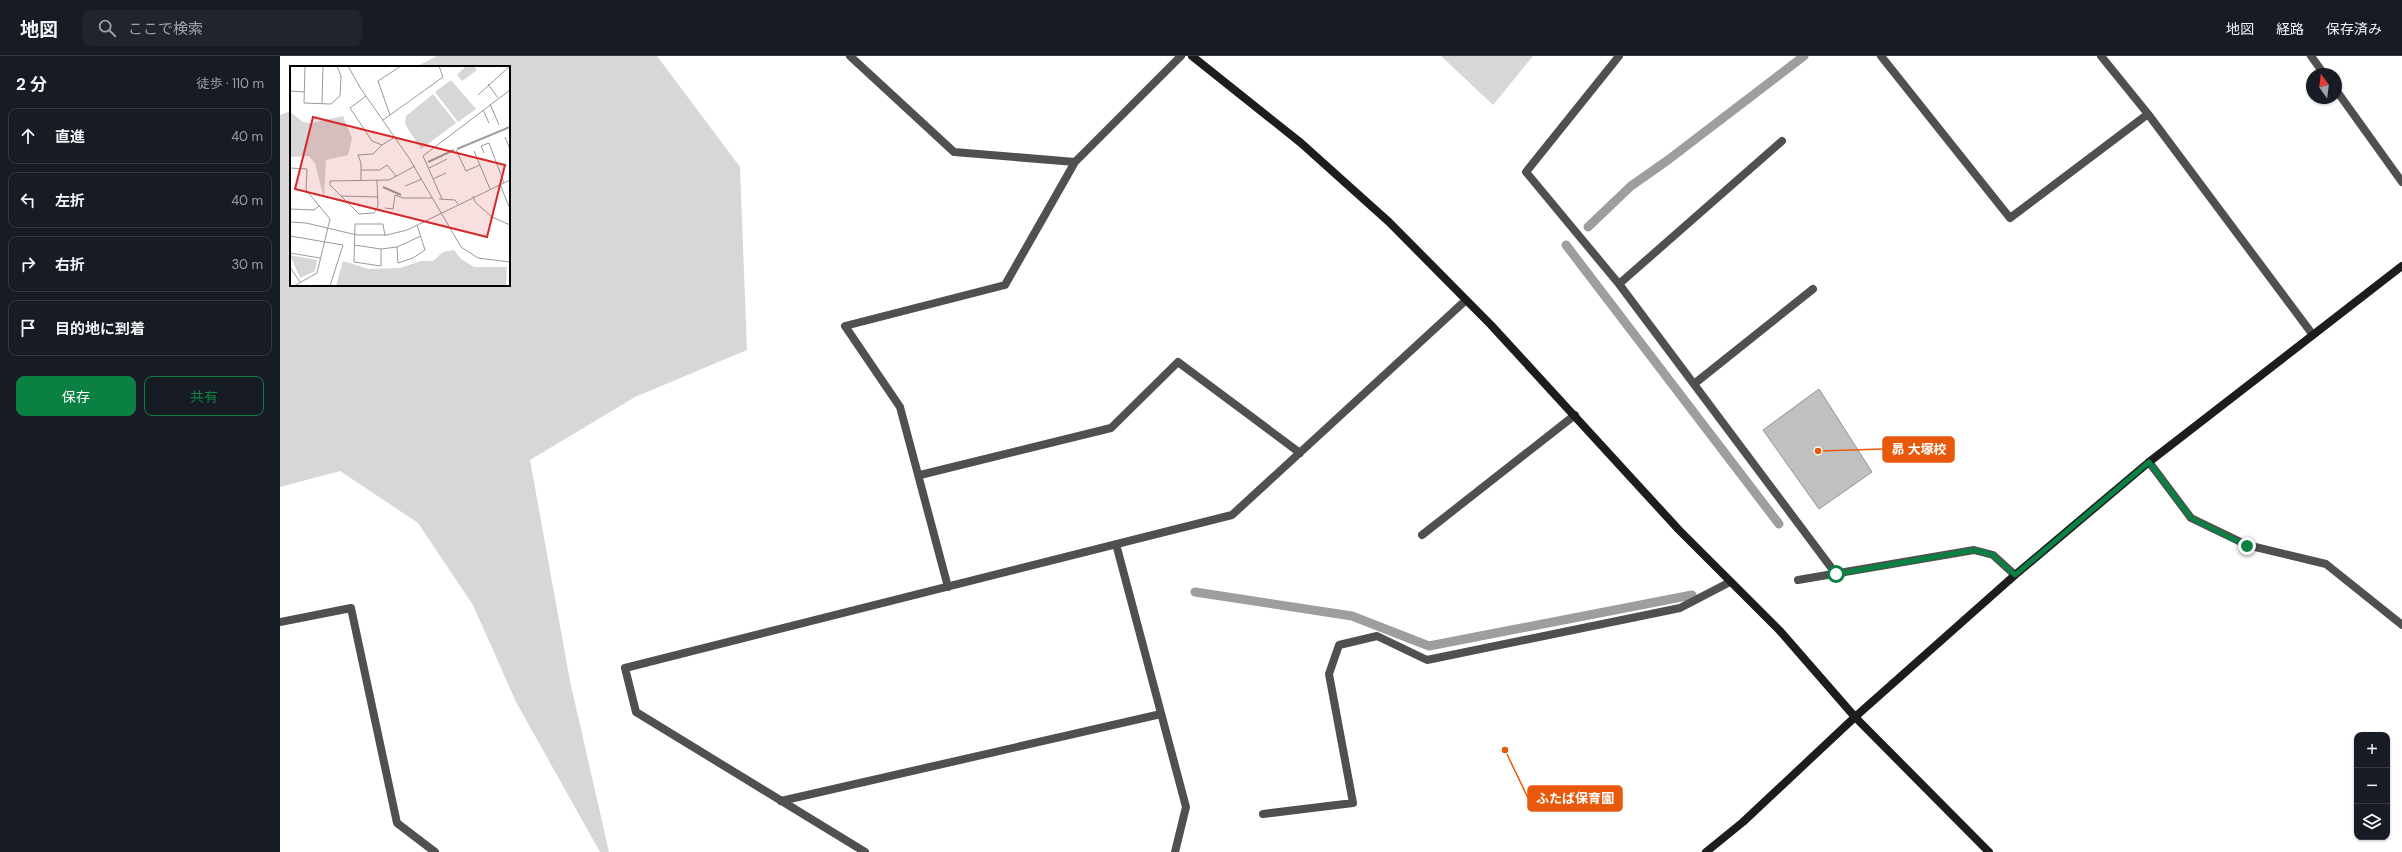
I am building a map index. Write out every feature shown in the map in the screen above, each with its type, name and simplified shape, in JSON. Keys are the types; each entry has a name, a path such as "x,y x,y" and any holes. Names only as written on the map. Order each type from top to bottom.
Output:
{"street":[{"path":"850,56 954,152 1075,162"},
{"path":"948,587 920,475 900,407 845,326 1005,285 1075,162 1181,56"},
{"path":"1192,56 1301,143 1389,222 1466,300 1575,415 1678,530 1780,631 1855,717 1989,852"},
{"path":"1619,56 1526,172 1619,284 1836,574"},
{"path":"1880,56 2010,218 2148,114"},
{"path":"2101,56 2148,114 2313,335"},
{"path":"2312,56 2320,68"},
{"path":"2342,98 2402,182"},
{"path":"1619,284 1782,141"},
{"path":"1706,852 1743,822 1855,717 2015,575 2149,462 2402,267"},
{"path":"1694,384 1812,289"},
{"path":"865,852 636,712 625,668 1232,515 1466,300"},
{"path":"920,475 1111,428 1178,362 1300,453"},
{"path":"1422,534 1575,415"},
{"path":"2149,462 2191,518 2247,546 2326,564 2402,626"},
{"path":"1116,544 1186,807 1175,852"},
{"path":"1798,580 1974,550 1993,555 2015,575"},
{"path":"1263,814 1353,803 1329,674 1339,645 1377,636 1427,660 1680,608 1730,582"},
{"path":"280,622 351,608 397,823 435,852"},
{"path":"781,801 1161,714"}],"shaded area":[{"path":"437,56 657,56 740,167 747,350 635,397 530,460 570,681 609,852 600,852 516,702 473,605 418,523 340,471 280,487 280,115 290,111 290,286 510,286 510,66 418,66"},
{"path":"1441,56 1533,56 1493,105"}],"building":[{"path":"1819,389 1872,472 1819,509 1763,430"}],"waterway":[{"path":"1588,227 1631,186 1668,160 1804,56"},
{"path":"1566,245 1779,524"},
{"path":"1195,592 1352,616 1429,646 1692,595"}],"place":[{"name":"昴 大塚校","path":"1818,451"},
{"name":"ふたば保育園","path":"1505,750"}],"route":[{"path":"1836,574 1974,550 1993,555 2015,575 2149,462 2191,518 2247,546"}]}
